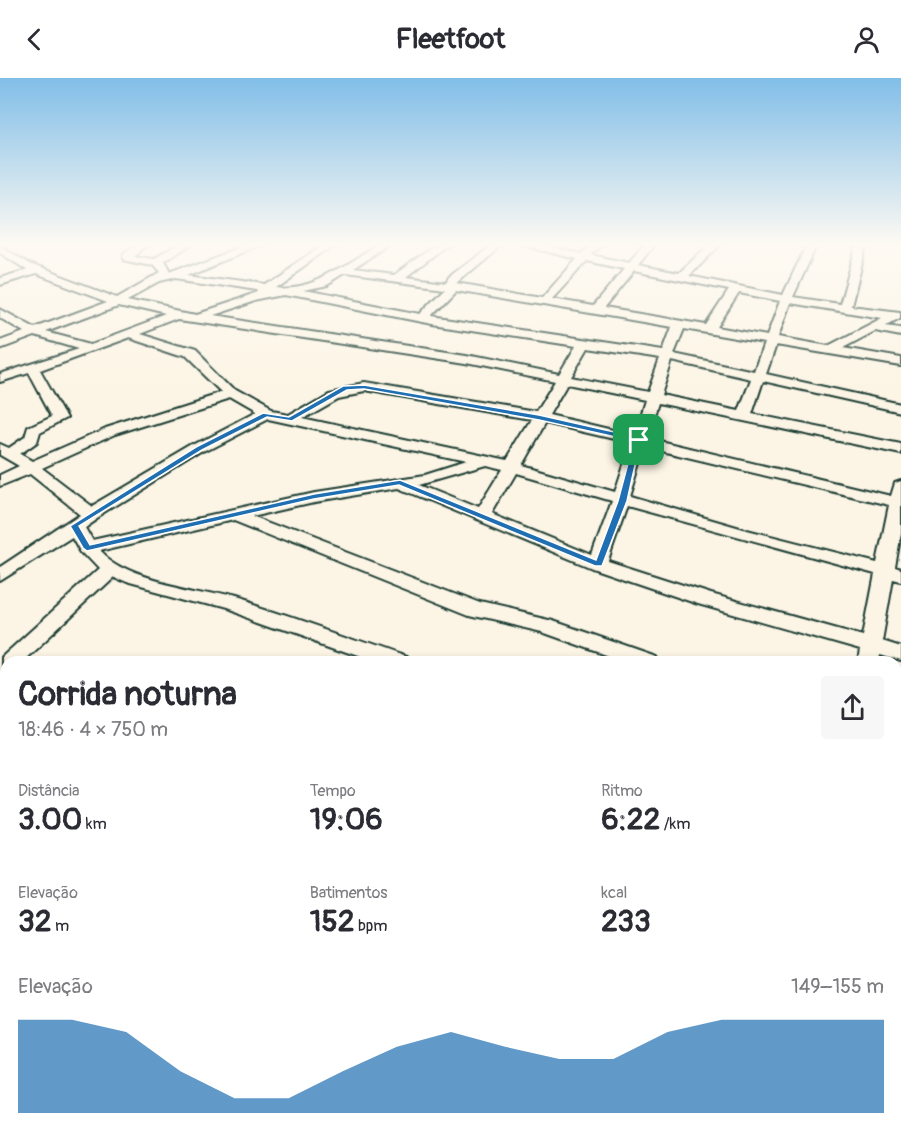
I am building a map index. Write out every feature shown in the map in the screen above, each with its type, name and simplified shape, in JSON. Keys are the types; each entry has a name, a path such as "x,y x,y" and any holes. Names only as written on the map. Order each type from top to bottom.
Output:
{"street":[{"path":"99,294 118,301 184,316 467,359 901,449"},
{"path":"0,345 118,301 132,294"},
{"path":"253,298 259,294"},
{"path":"0,378 33,369 184,316 211,314 253,298 272,294"},
{"path":"297,294 423,318 667,356 901,408"},
{"path":"423,318 446,294"},
{"path":"497,294 901,362"},
{"path":"544,302 552,294"},
{"path":"596,311 609,294"},
{"path":"708,330 732,294"},
{"path":"762,294 844,309 897,314"},
{"path":"744,417 757,375 789,294"},
{"path":"844,309 848,294"},
{"path":"0,313 33,332 90,348"},
{"path":"830,350 897,314"},
{"path":"598,564 622,501 639,440 655,399 667,356 680,325"},
{"path":"873,327 901,332"},
{"path":"130,335 190,354 230,394 266,414 486,460 622,501 894,573"},
{"path":"482,517 584,343"},
{"path":"5,451 32,439 33,430 60,418 33,369"},
{"path":"290,419 334,392 355,387 539,417 900,497 894,573 868,654"},
{"path":"0,482 30,466 110,432 230,394"},
{"path":"0,575 91,514 199,449 266,414"},
{"path":"5,451 30,466 91,514"},
{"path":"87,548 336,493 445,474 486,460"},
{"path":"400,483 598,564 868,654 901,654"},
{"path":"234,515 476,610 546,626 633,656"},
{"path":"75,526 87,548 101,564 134,579 232,605 381,656"},
{"path":"15,656 65,606 111,568"}],"route":[{"path":"364,387 539,417 639,440 622,501 598,564 538,542 400,483 314,497 87,548 75,526 199,449 266,414 290,419 334,392 346,388 364,387"}]}
